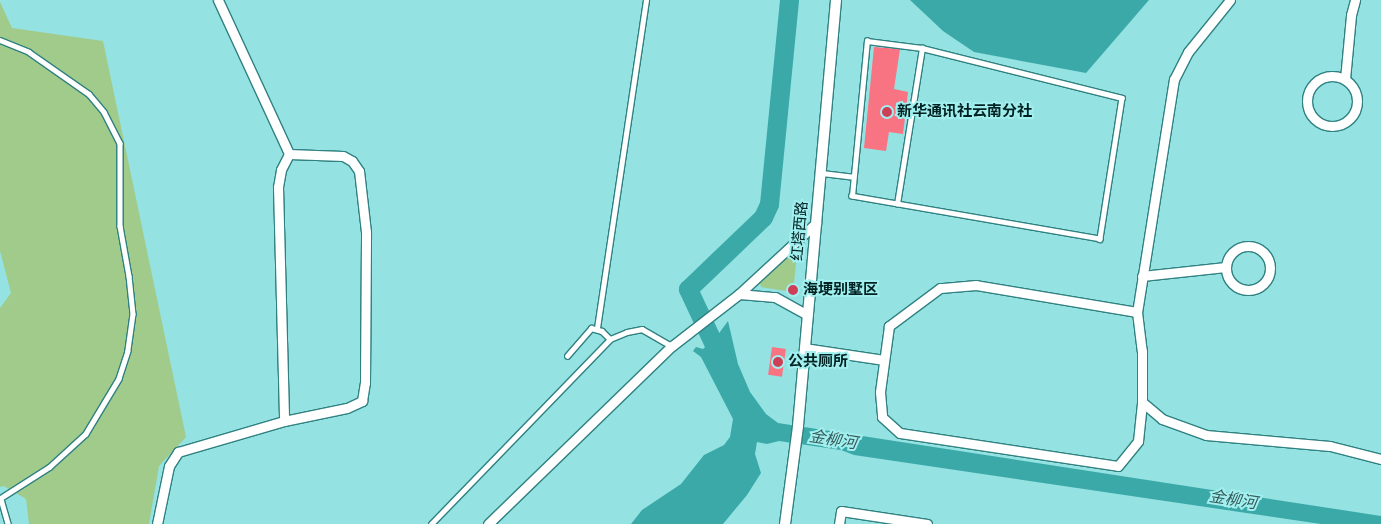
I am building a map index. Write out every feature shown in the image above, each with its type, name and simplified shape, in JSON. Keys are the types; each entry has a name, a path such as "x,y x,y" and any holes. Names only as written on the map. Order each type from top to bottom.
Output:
{"street":[{"path":"218,0 289,154"},
{"name":"红塔西路","path":"785,524 798,426 836,0"},
{"path":"1137,312 976,285 940,288 889,326 880,392 882,417 900,433 1118,466 1138,440 1142,402 1142,351 1137,312 1174,79 1188,52 1230,0"},
{"path":"1345,79 1337,76 1320,79 1309,92 1309,110 1320,123 1335,126 1349,120 1357,106 1355,90 1345,79 1351,15 1355,0"},
{"path":"284,421 278,187 281,170 289,154"},
{"path":"157,524 168,466 178,452 284,421 347,408 362,401 365,384 366,232 359,171 352,161 343,156 289,154"},
{"path":"488,524 672,346 740,294 816,223"},
{"path":"1249,246 1262,251 1270,262 1270,269 1264,283 1251,290 1243,290 1230,281 1226,267 1228,260 1236,249 1249,246"},
{"path":"1142,276 1226,267"},
{"path":"740,294 775,297 807,315"},
{"path":"804,348 884,360"},
{"path":"1142,402 1162,419 1206,435 1330,446 1381,459"},
{"path":"839,524 841,511 927,524"}],"lane":[{"path":"597,328 646,0"},
{"path":"0,40 29,52 89,94 104,112 120,143 120,226 130,276 133,314 128,351 119,380 86,434 50,467 1,499 8,524"},
{"path":"867,41 922,48 1122,98 1100,239 852,196 867,41"},
{"path":"898,204 922,48"},
{"path":"820,173 853,178"},
{"path":"567,356 591,328 597,328 610,339"},
{"path":"431,524 610,339 642,329 672,346"}],"green space":[{"path":"0,2 12,28 103,41 186,437 159,466 149,524 29,524 26,499 4,486 0,487 0,308 11,293 0,251"},
{"path":"791,252 797,254 794,283 786,291 761,287 760,283"}],"water":[{"path":"910,0 1149,0 1086,73 974,52 943,31"},
{"path":"728,321 738,364 750,392 766,414 778,423 1381,516 1381,524 1321,524 854,455 841,450 779,441 767,444 757,442 755,454 761,473 747,495 723,524 631,524 642,510 681,484 704,455 724,445 730,437 733,419 701,357 693,351 696,347 703,349 717,336"}],"building":[{"name":"新华通讯社云南分社","path":"874,47 900,49 894,89 908,92 903,134 889,132 886,151 864,148"},
{"name":"公共厕所","path":"772,347 786,349 782,377 768,375"}],"waterway":[{"name":"金柳河","path":"723,364 688,289 763,217 769,204 789,0"}],"place":[{"name":"新华通讯社云南分社","path":"887,112"},
{"name":"海埂别墅区","path":"793,290"},
{"name":"公共厕所","path":"778,362"}]}
